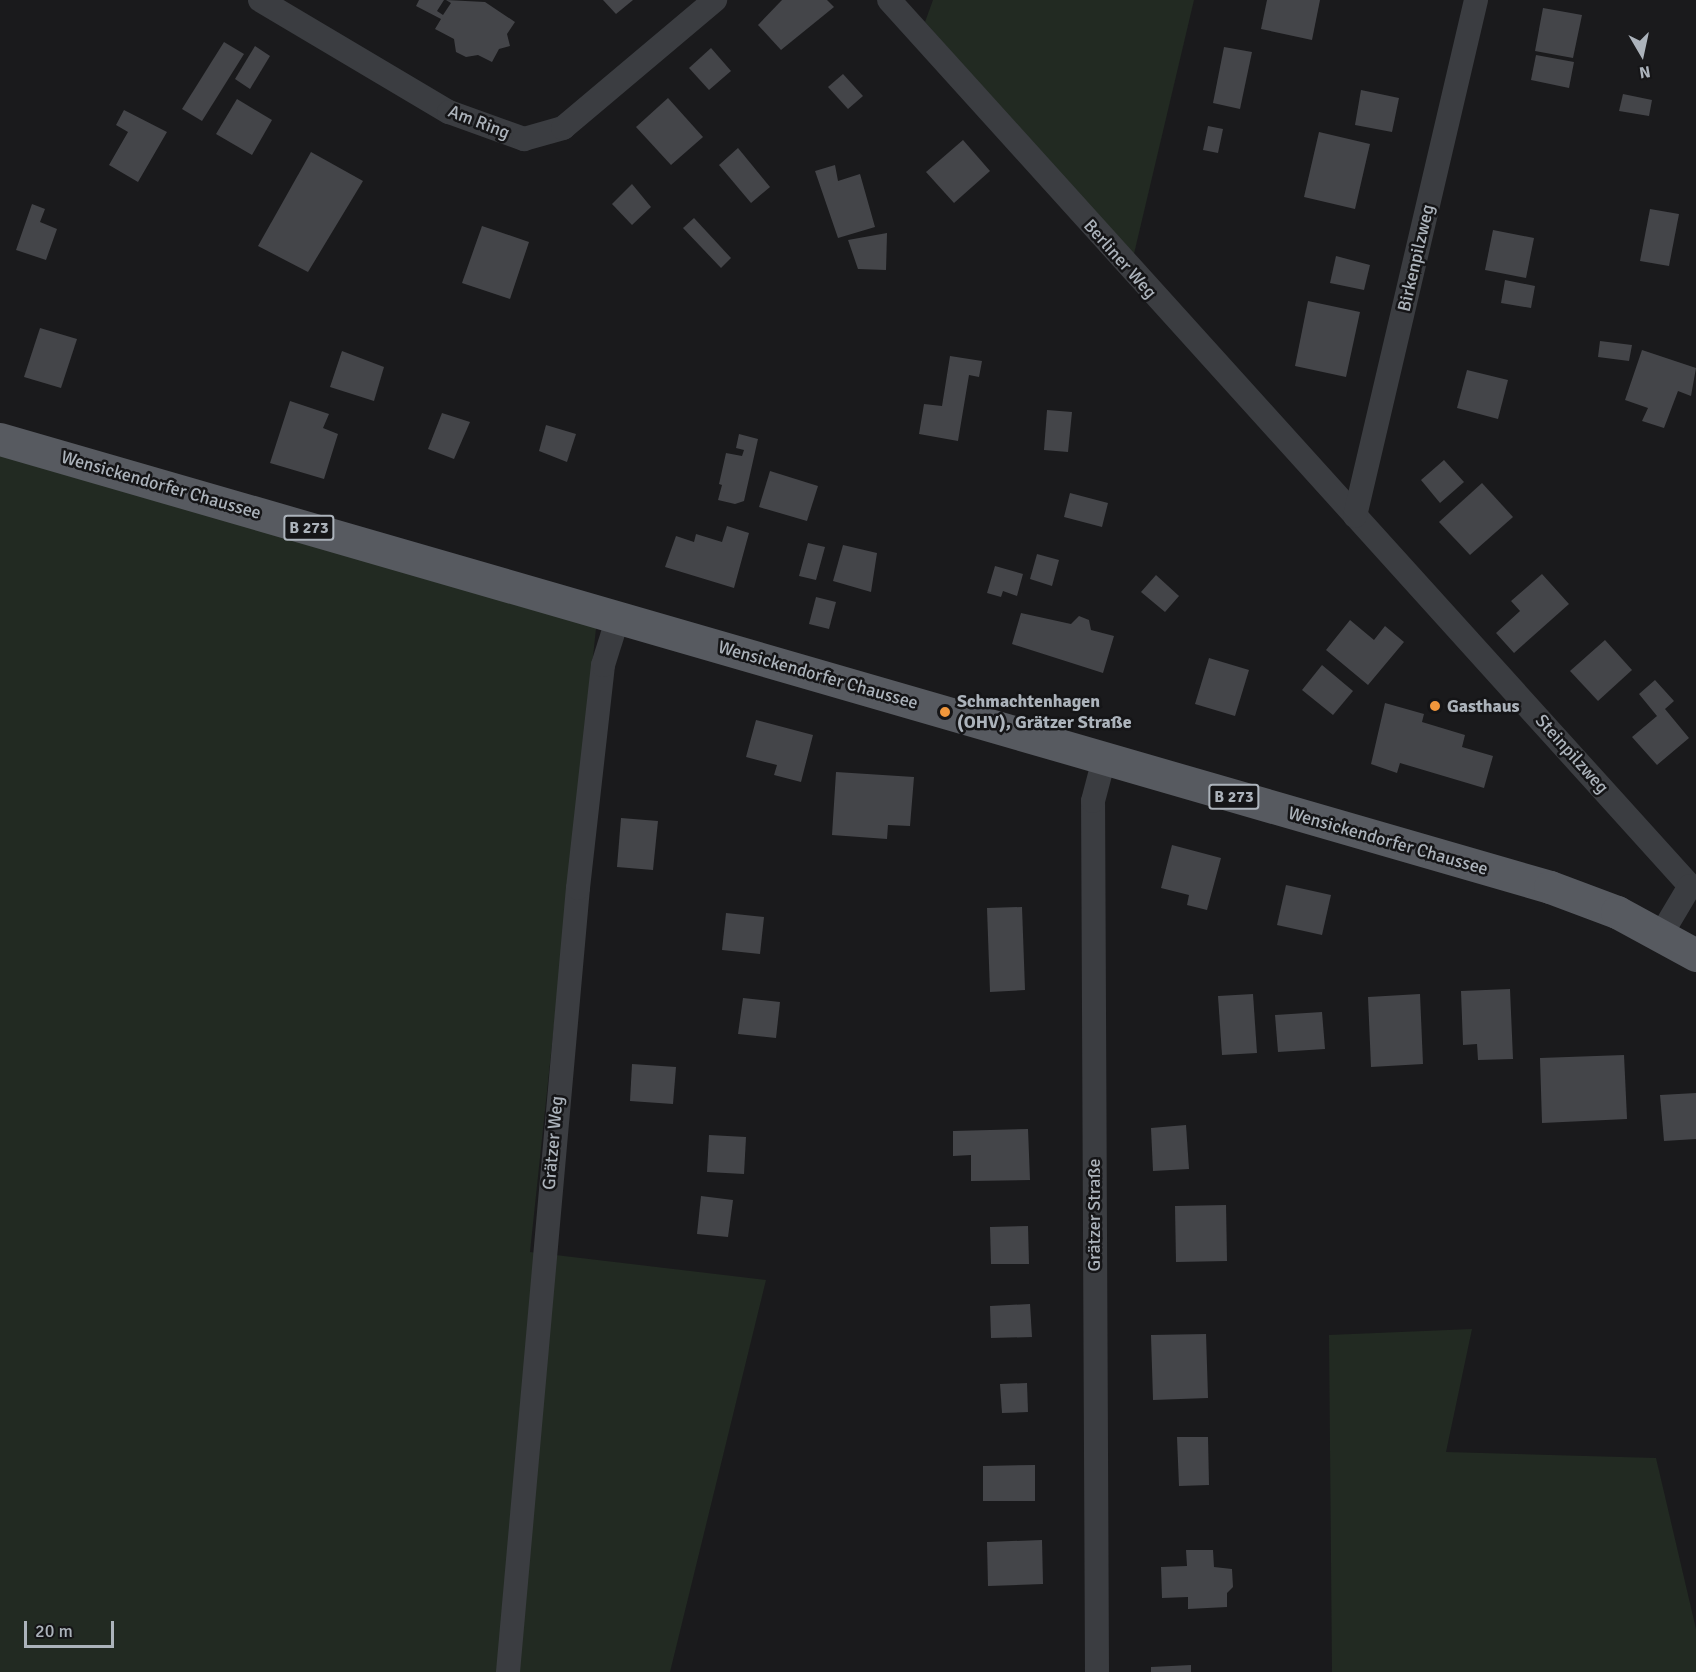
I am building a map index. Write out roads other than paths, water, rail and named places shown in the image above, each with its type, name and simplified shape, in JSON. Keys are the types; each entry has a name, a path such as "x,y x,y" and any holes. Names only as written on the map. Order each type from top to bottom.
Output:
{"main road":[{"name":"Wensickendorfer Chaussee","path":"0,439 1550,887 1662,933 1696,955"}],"street":[{"name":"Am Ring","path":"260,0 449,112 524,139 563,128 715,0"},
{"name":"Berliner Weg","path":"888,0 1355,516"},
{"name":"Birkenpilzweg","path":"1355,516 1476,0"},
{"name":"Steinpilzweg","path":"1355,516 1693,886 1662,933"},
{"name":"Grätzer Weg","path":"508,1672 579,876 603,665 618,617"},
{"name":"Grätzer Straße","path":"1096,1672 1093,801 1104,759"}],"place":[{"name":"Gasthaus","path":"1435,706"},
{"name":"Schmachtenhagen (OHV), Grätzer Straße","path":"945,712"}]}
